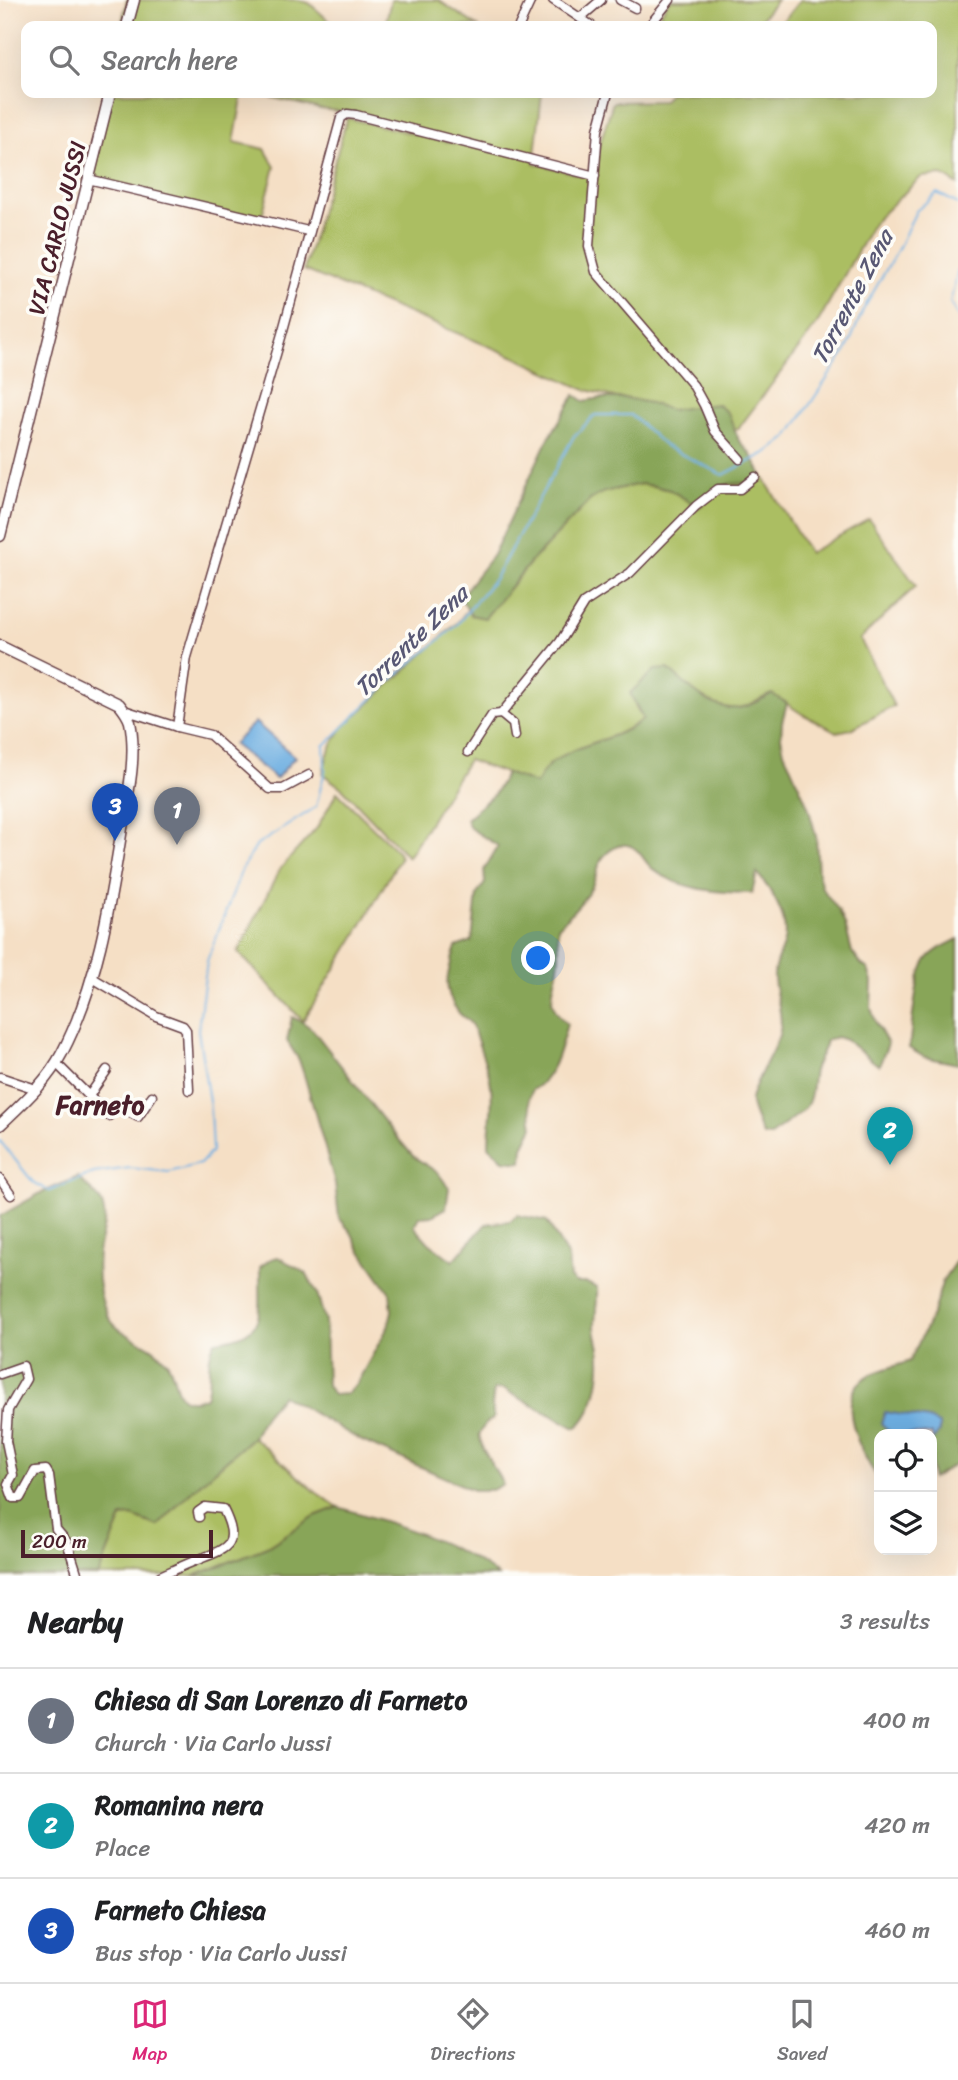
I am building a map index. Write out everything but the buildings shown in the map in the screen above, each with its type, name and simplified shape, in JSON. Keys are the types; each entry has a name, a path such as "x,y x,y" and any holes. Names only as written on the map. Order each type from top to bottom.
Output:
{"street":[{"path":"128,21 134,0"},
{"path":"521,21 531,0"},
{"path":"553,0 584,21"},
{"path":"580,18 601,0"},
{"path":"620,0 635,8"},
{"path":"653,21 670,0"},
{"name":"VIA CARLO JUSSI","path":"0,536 109,98"},
{"path":"607,98 598,130 589,246 596,272 693,386 715,431 740,459"},
{"path":"177,727 187,657 282,334 341,117 347,114 595,176"},
{"path":"88,179 308,231"},
{"path":"468,752 492,715 502,714 560,642 584,603 630,573 696,506 718,489 740,489 755,477"},
{"path":"0,646 119,704 129,720 131,736 130,776 106,918 78,1017 56,1063 36,1089 2,1123"},
{"path":"124,710 210,735 270,789 283,789 309,775"},
{"path":"502,714 513,724 516,736"},
{"path":"91,977 156,1016 184,1026 188,1090"},
{"path":"56,1063 109,1116 119,1107 138,1116 152,1096"},
{"path":"89,1096 107,1070"},
{"path":"0,1077 36,1089"},
{"path":"0,1179 11,1195"},
{"path":"0,1374 23,1366 26,1379 8,1410 6,1441 13,1475 8,1483 13,1498 20,1498 36,1471 46,1470 49,1475 56,1529 67,1542 78,1576"},
{"path":"160,1576 223,1551 230,1541 230,1523 223,1508 205,1507 198,1512 199,1517"}],"green space":[{"path":"127,0 297,0 309,3 329,21 122,21"},
{"path":"391,0 438,0 470,21 386,21"},
{"path":"670,0 777,0 759,21 665,21 660,14"},
{"path":"800,0 958,0 958,185 942,175 921,177 874,222 817,324 738,429 583,389 515,357 304,270 347,118 456,144 346,112 274,98 541,98 534,163 589,177 613,102 663,101 665,98 937,98 937,21 783,21"},
{"path":"104,98 242,98 234,142 265,149 275,167 261,219 191,206 84,177"},
{"path":"575,395 584,401 625,398 670,410 717,404 728,413 739,441 750,453 762,475 747,483 728,484 699,507 670,490 654,486 640,484 604,492 590,500 529,564 485,618 471,615 460,597 493,555 546,443"},
{"path":"762,475 809,553 869,519 916,586 860,639 894,706 851,729 837,732 802,714 772,694 747,706 736,708 714,704 668,669 635,705 643,719 629,728 559,759 536,784 468,760 408,857 343,789 323,774 330,749 343,727 457,623 468,609 471,615 485,618 529,564 590,500 604,492 640,484 670,490 699,507 728,484 747,483"},
{"path":"668,669 703,698 724,707 747,706 772,694 787,703 781,737 784,752 808,806 816,836 818,873 822,888 839,911 852,952 868,969 872,982 871,1008 888,1044 879,1066 846,1040 837,1037 826,1040 814,1071 808,1104 771,1136 762,1135 751,1098 781,1028 774,976 785,932 778,904 757,873 752,893 701,889 665,877 631,846 621,845 604,856 589,892 558,927 559,962 552,998 555,1010 567,1024 551,1070 532,1090 529,1099 533,1127 523,1147 522,1162 503,1160 489,1146 492,1093 488,1071 471,1024 453,1004 447,981 456,947 472,941 477,894 485,883 484,870 498,846 470,828 466,819 495,793 506,773 536,784 547,767 560,757 621,733 643,719 630,693 655,670"},
{"path":"337,792 398,852 400,858 303,1021 238,952 280,869 317,828"},
{"path":"958,939 958,1064 924,1057 909,1048 922,968 932,954"},
{"path":"292,1017 313,1030 413,1156 438,1173 449,1188 446,1208 432,1216 419,1217 414,1226 429,1243 453,1261 486,1224 510,1221 517,1215 547,1221 568,1257 570,1278 575,1283 587,1283 597,1288 595,1326 600,1367 592,1406 575,1428 503,1389 494,1390 494,1418 485,1424 479,1435 483,1449 503,1484 492,1490 473,1490 362,1441 282,1395 265,1415 253,1437 186,1496 158,1526 132,1516 122,1517 98,1576 0,1576 0,1216 39,1194 78,1177 98,1197 103,1207 98,1277 108,1316 119,1329 151,1348 166,1361 178,1391 187,1400 206,1397 210,1355 215,1341 233,1338 253,1327 260,1308 260,1267 271,1259 278,1257 306,1273 317,1293 325,1321 327,1385 333,1395 347,1394 357,1383 388,1327 392,1311 390,1293 339,1218 335,1183 305,1078 299,1060 287,1041"},
{"path":"958,1258 958,1463 937,1476 937,1429 874,1429 874,1471 853,1427 852,1398 857,1385 868,1376 910,1361 933,1313 943,1280"},
{"path":"253,1437 317,1493 338,1507 315,1516 267,1547 194,1576 98,1576 122,1517 132,1516 158,1526 186,1496"},
{"path":"338,1507 400,1526 442,1543 498,1576 194,1576 267,1547 315,1516"}],"water":[{"path":"255,722 295,757 276,779 233,744"},
{"path":"885,1412 929,1419 939,1424 939,1432 937,1435 937,1429 886,1429 881,1423"}],"waterway":[{"name":"Torrente Zena","path":"0,1141 33,1182 49,1191 94,1173 130,1168 169,1172 200,1164 212,1151 210,1108 198,1030 207,961 242,869 257,845 316,807 325,770 324,746 392,679 455,627 495,578 574,436 595,415 631,415 665,446 723,475 768,452 788,437 847,349 863,310 916,211 937,193 958,204"},
{"name":"Torrente Zena","path":"958,271 950,302 958,317"}],"place":[{"name":"Farneto Chiesa","path":"115,841"},
{"name":"Chiesa di San Lorenzo di Farneto","path":"177,845"},
{"name":"Romanina nera","path":"890,1165"}],"district":[{"name":"Farneto","path":"100,1105"}]}
